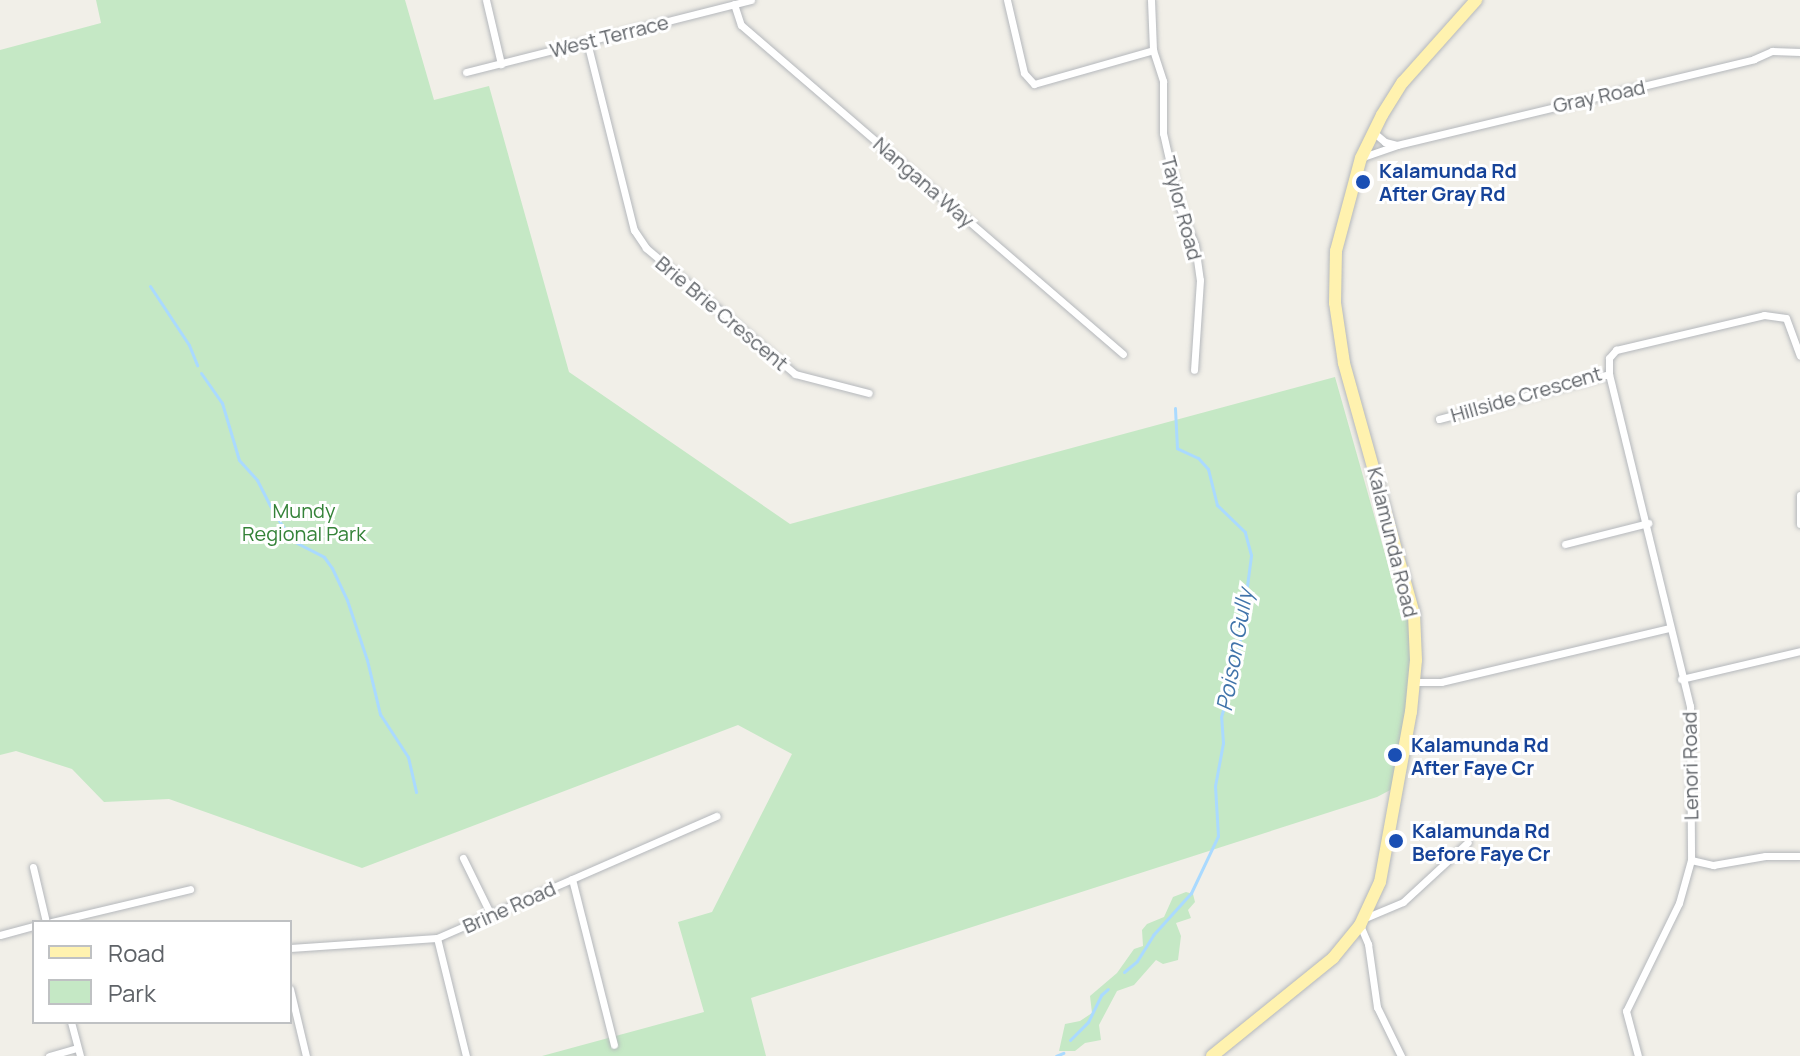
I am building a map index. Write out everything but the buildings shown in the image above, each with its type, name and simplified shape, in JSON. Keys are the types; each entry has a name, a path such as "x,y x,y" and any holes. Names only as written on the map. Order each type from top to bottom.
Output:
{"main road":[{"name":"Kalamunda Road","path":"1212,1056 1333,958 1362,922 1380,882 1414,682 1414,614 1344,363 1336,319 1336,251 1361,158 1373,132 1403,82 1476,0"}],"street":[{"path":"486,0 501,64"},
{"name":"West Terrace","path":"466,72 751,0"},
{"path":"1007,0 1024,73 1034,84 1153,50"},
{"name":"Taylor Road","path":"1151,0 1153,50 1162,69 1163,133 1180,208 1195,245 1200,280 1194,370"},
{"name":"Nangana Way","path":"734,4 741,25 1123,354"},
{"name":"Brie Brie Crescent","path":"587,42 634,230 646,248 795,374 869,393"},
{"name":"Gray Road","path":"1361,158 1397,145 1724,67 1772,51 1800,52"},
{"path":"1373,132 1385,142 1397,145"},
{"name":"Hillside Crescent","path":"1439,419 1609,374 1609,358 1616,350 1764,315 1786,318 1800,356"},
{"name":"Lenori Road","path":"1609,374 1648,523 1669,628 1690,706 1691,860 1679,903 1626,1011 1638,1056"},
{"path":"1800,495 1800,524"},
{"path":"1565,544 1648,523"},
{"path":"1414,682 1441,682 1669,628"},
{"path":"1681,679 1800,651"},
{"name":"Brine Road","path":"292,948 437,938 716,816"},
{"path":"1401,1056 1377,1007 1362,922 1403,902 1468,842"},
{"path":"1691,860 1713,865 1765,856 1800,856"},
{"path":"463,858 491,915"},
{"path":"33,867 48,920"},
{"path":"572,879 614,1045"},
{"path":"58,920 190,889"},
{"path":"0,935 32,927"},
{"path":"437,938 466,1056"},
{"path":"292,997 306,1056"},
{"path":"49,1056 78,1052 71,1024"}],"green space":[{"name":"Mundy Regional Park","path":"96,0 405,0 434,100 489,86 569,372 790,524 1335,377 1402,614 1414,614 1416,660 1398,786 1377,797 751,998 766,1056 542,1056 704,1012 678,922 712,912 792,754 738,725 362,868 169,799 104,802 72,769 16,751 0,755 0,50 101,23"},
{"path":"1186,892 1193,894 1195,902 1188,910 1191,918 1176,923 1181,936 1178,960 1163,964 1156,960 1134,985 1117,991 1099,1025 1101,1040 1085,1043 1075,1051 1059,1051 1065,1024 1080,1021 1092,1013 1090,996 1117,973 1134,949 1143,946 1142,930 1147,924 1164,917 1173,897"}],"waterway":[{"path":"150,286 189,345 197,365"},
{"path":"201,373 222,403 239,460 257,480 275,515 293,541 324,557 332,568 347,600 367,660 380,714 408,757 416,792"},
{"name":"Poison Gully","path":"1124,972 1137,961 1153,935 1191,893 1218,836 1215,786 1223,743 1221,717 1237,662 1251,555 1245,532 1217,505 1208,469 1198,458 1177,448 1175,408"},
{"path":"1070,1040 1088,1022 1101,995 1108,989"},
{"name":"Poison Gully","path":"1056,1056 1063,1053"}],"place":[{"name":"Kalamunda Rd After Gray Rd","path":"1363,182"},
{"name":"Kalamunda Rd After Faye Cr","path":"1395,755"},
{"name":"Kalamunda Rd Before Faye Cr","path":"1396,841"}]}
